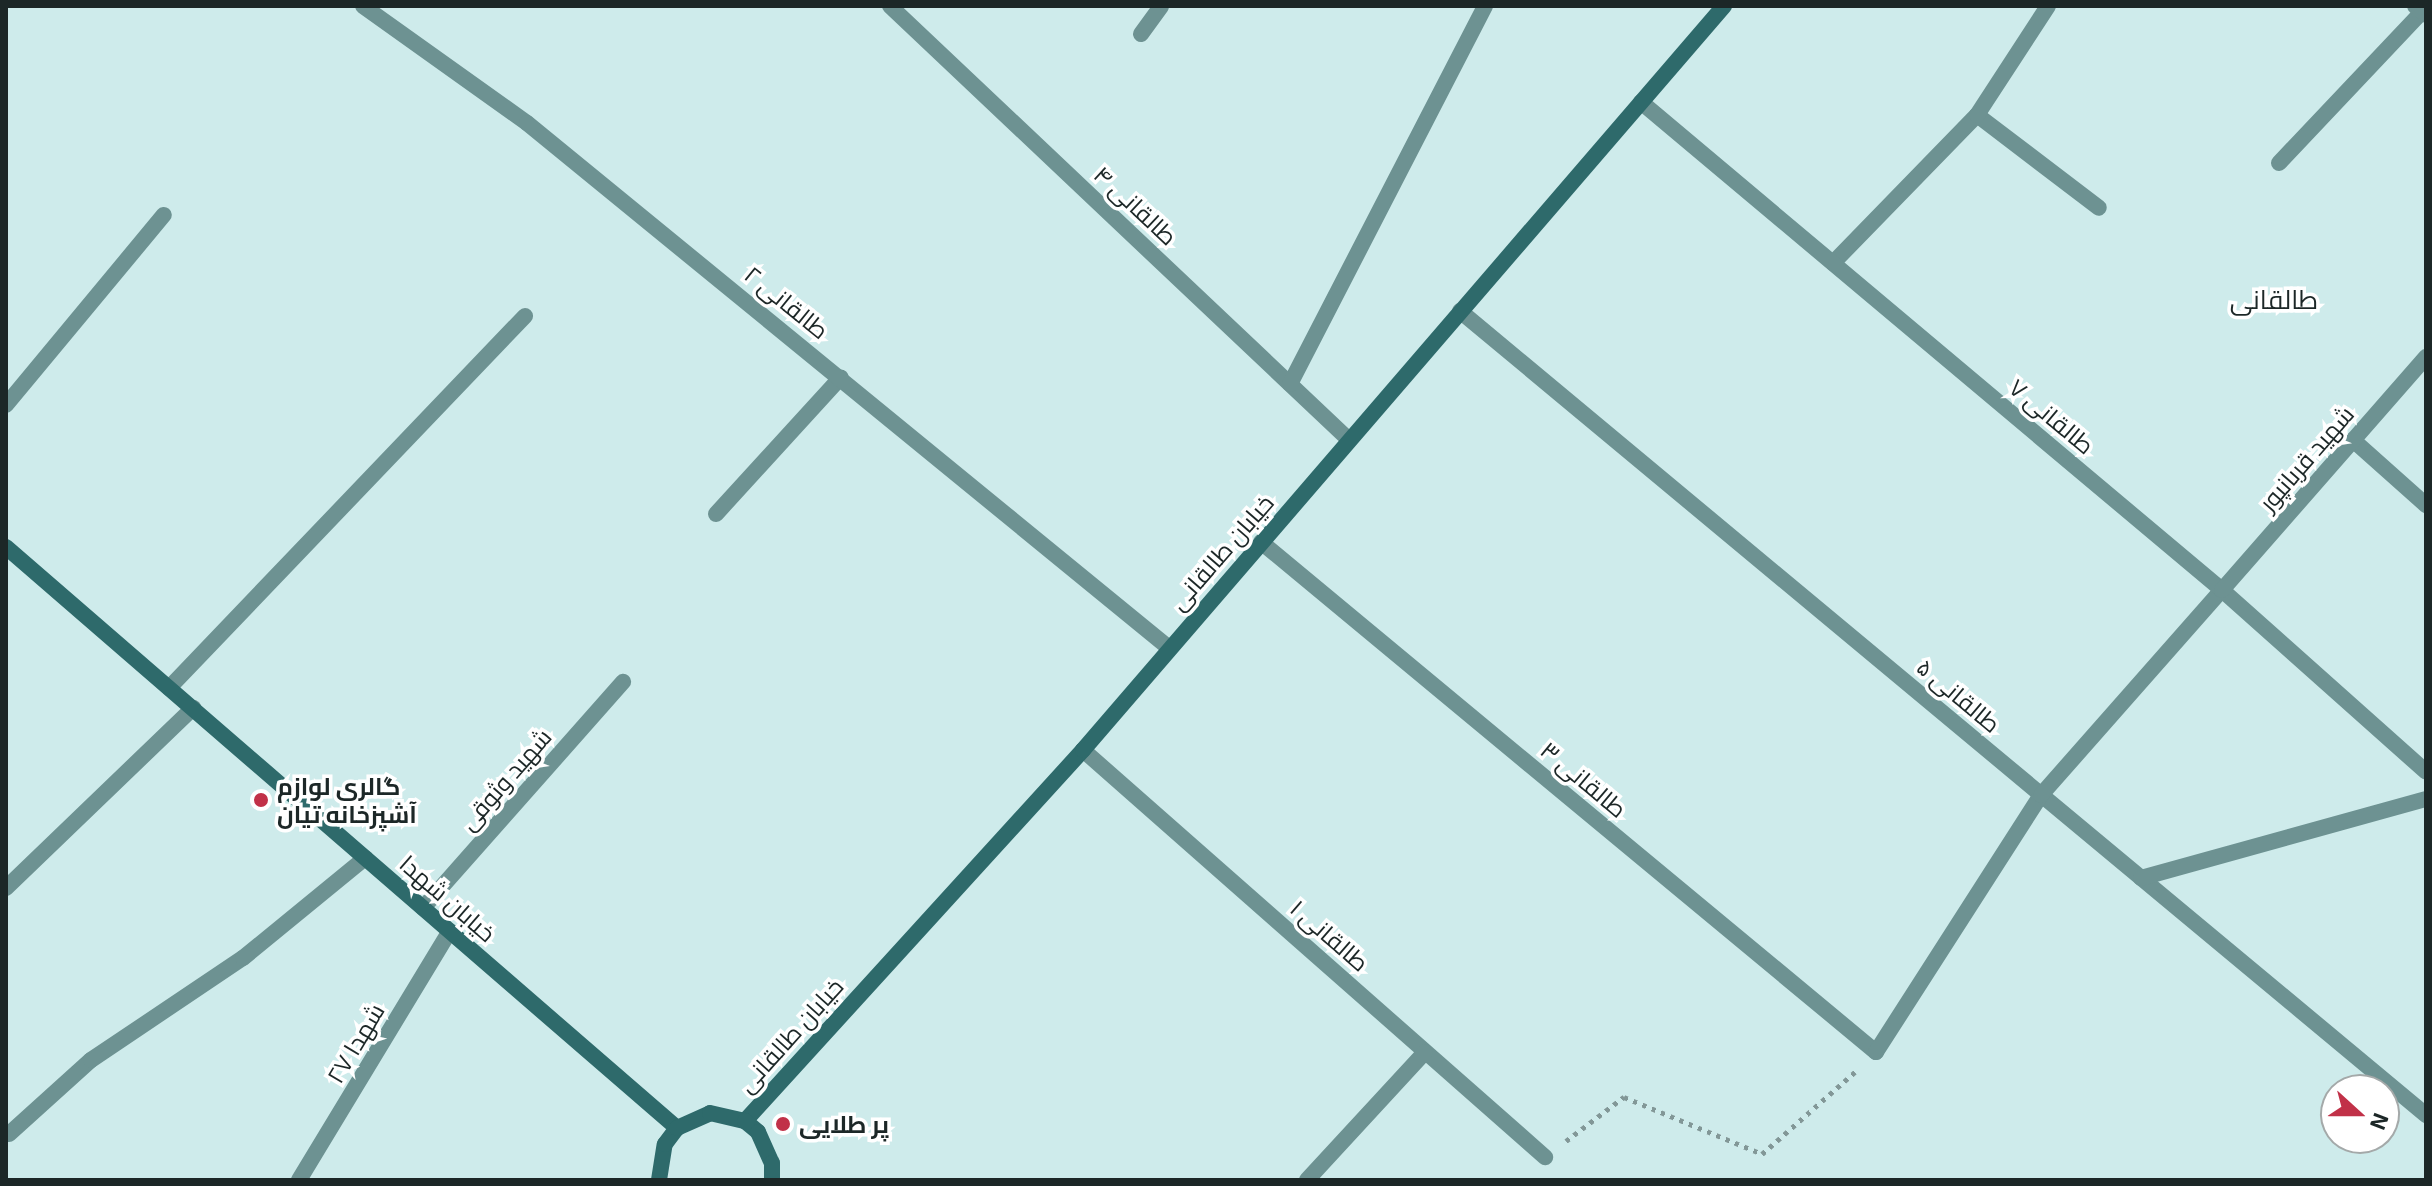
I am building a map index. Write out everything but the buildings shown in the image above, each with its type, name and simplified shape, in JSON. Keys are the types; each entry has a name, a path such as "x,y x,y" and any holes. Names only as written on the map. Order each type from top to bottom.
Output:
{"main road":[{"name":"خیابان طالقانی","path":"745,1121 1083,750 1724,6"},
{"name":"خیابان شهدا","path":"6,547 677,1128"},
{"path":"659,1180 665,1144 677,1128 710,1113 745,1121 767,1146 772,1180"}],"street":[{"name":"طالقانی ۲","path":"363,6 527,123 1169,648"},
{"name":"طالقانی ۴","path":"890,6 1348,439"},
{"path":"1141,34 1161,6"},
{"path":"1290,384 1485,6"},
{"path":"1833,263 1977,115 2048,6"},
{"path":"2279,163 2421,11"},
{"name":"طالقانی ۷","path":"1641,102 2222,590 2426,772"},
{"path":"1977,115 2099,208"},
{"path":"6,405 164,215"},
{"name":"طالقانی ۵","path":"1460,311 2426,1115"},
{"path":"169,688 525,316"},
{"name":"شهید قربانپور","path":"1876,1052 2041,795 2426,357"},
{"path":"716,514 841,377"},
{"path":"2353,440 2426,505"},
{"name":"طالقانی ۳","path":"1261,542 1876,1052"},
{"name":"شهید وثوقی","path":"423,908 623,682"},
{"path":"6,888 193,708"},
{"name":"طالقانی ۱","path":"1083,750 1545,1157"},
{"path":"2141,878 2426,799"},
{"path":"9,1134 91,1060 243,958 365,858"},
{"name":"۲۷ شهدا","path":"299,1180 450,931"},
{"path":"1307,1180 1425,1052"}],"path":[{"path":"1545,1157 1624,1097 1762,1154 1876,1052"}],"place":[{"name":"گالری لوازم آشپزخانه تیان","path":"261,800"},
{"name":"پر طلایی","path":"783,1124"}],"district":[{"name":"طالقانی","path":"2274,299"}]}
